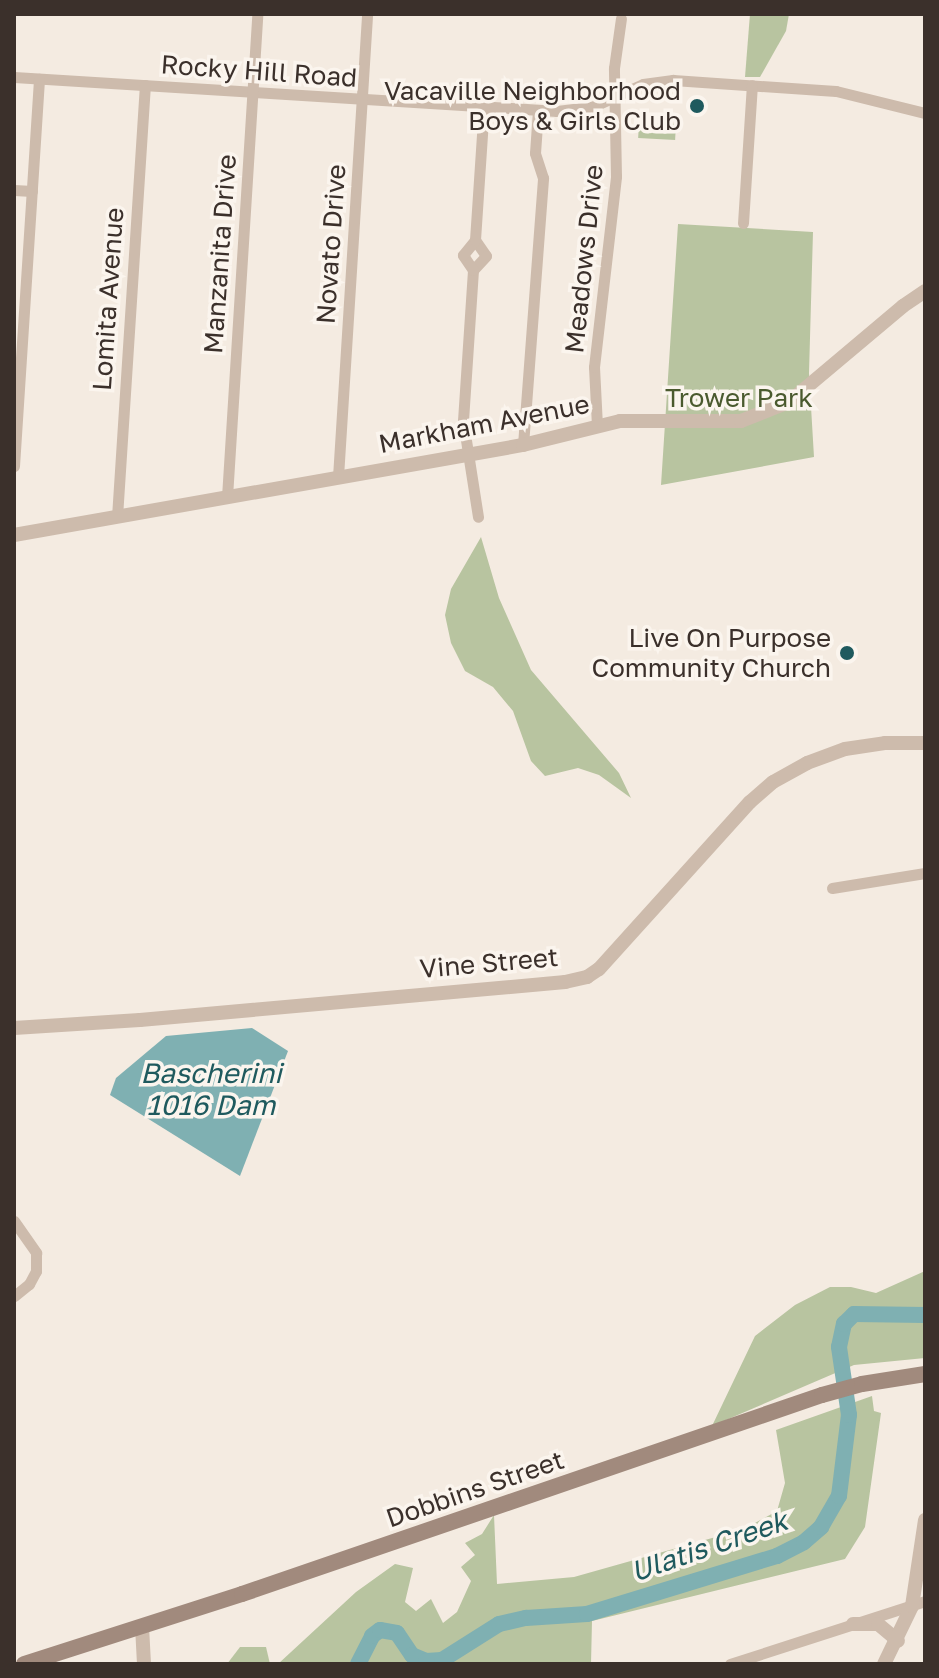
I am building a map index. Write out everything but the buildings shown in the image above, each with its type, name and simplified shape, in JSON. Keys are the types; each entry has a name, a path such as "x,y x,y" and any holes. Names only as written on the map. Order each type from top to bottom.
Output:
{"main road":[{"name":"Dobbins Street","path":"24,1664 822,1395 862,1384 925,1374"}],"street":[{"name":"Manzanita Drive","path":"227,497 257,14"},
{"name":"Novato Drive","path":"338,477 367,14"},
{"name":"Meadows Drive","path":"597,426 594,367 616,176 614,68 621,18"},
{"name":"Rocky Hill Road","path":"14,77 538,110 583,109 643,84 673,80 836,91 925,113"},
{"path":"14,466 19,307 32,191 39,79"},
{"name":"Lomita Avenue","path":"117,517 145,85"},
{"path":"743,223 752,85"},
{"path":"478,517 463,421 473,270 463,255 475,240 484,106"},
{"path":"523,445 543,178 535,153 538,110"},
{"path":"14,190 32,191"},
{"path":"473,270 486,256 475,240"},
{"name":"Markham Avenue","path":"14,535 523,445 597,426 649,419 721,424 773,411 803,393 836,361 925,291"},
{"name":"Vine Street","path":"14,1028 140,1020 565,982 587,977 599,969 750,802 773,782 807,763 845,749 885,743 925,743"},
{"path":"832,888 925,873"},
{"path":"14,1221 36,1253 36,1271 29,1284 14,1296"},
{"path":"884,1664 918,1604 925,1520"},
{"path":"730,1664 918,1604"},
{"path":"853,1624 883,1626 898,1641"},
{"path":"142,1626 144,1664"}],"green space":[{"path":"750,14 789,14 786,31 760,77 745,77"},
{"path":"639,122 676,124 675,140 638,138"},
{"name":"Trower Park","path":"678,224 813,232 809,373 814,457 661,485"},
{"path":"481,537 499,598 531,670 619,773 631,798 599,775 578,768 545,776 531,761 513,711 493,687 465,671 451,643 445,615 451,589"},
{"path":"925,1271 925,1358 854,1365 712,1426 755,1336 795,1305 830,1287 851,1287 876,1293"},
{"path":"872,1396 874,1411 881,1413 865,1527 845,1559 592,1621 591,1664 278,1664 356,1592 395,1564 413,1568 405,1602 416,1611 431,1599 443,1623 457,1612 471,1581 461,1567 475,1555 465,1543 482,1534 494,1515 497,1584 574,1577 744,1529 777,1511 785,1483 776,1430"},
{"path":"240,1647 266,1647 270,1664 227,1664"}],"water":[{"name":"Bascherini 1016 Dam","path":"252,1028 288,1051 240,1176 110,1095 116,1078 166,1036"}],"waterway":[{"name":"Ulatis Creek","path":"358,1664 372,1636 380,1630 397,1633 412,1655 426,1661 442,1660 499,1624 526,1618 587,1614 777,1556 804,1542 821,1527 839,1496 849,1415 839,1347 844,1324 854,1314 925,1315"}],"place":[{"name":"Vacaville Neighborhood Boys & Girls Club","path":"697,106"},
{"name":"Live On Purpose Community Church","path":"847,653"}]}
